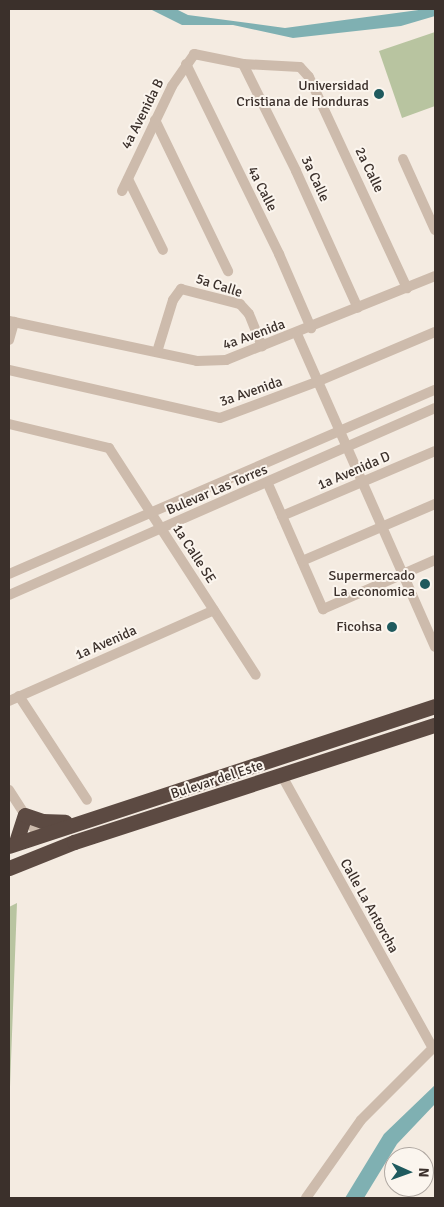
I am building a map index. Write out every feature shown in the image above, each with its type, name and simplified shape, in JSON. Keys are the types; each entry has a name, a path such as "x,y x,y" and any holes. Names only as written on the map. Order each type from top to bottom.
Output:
{"highway":[{"name":"Bulevar del Este","path":"11,840 38,835 435,706"},
{"name":"Bulevar del Este","path":"9,868 74,842 435,725"},
{"path":"11,840 24,821 74,822"}],"street":[{"name":"4a Avenida B","path":"122,191 155,120 186,64 194,54 243,64"},
{"name":"4a Calle","path":"186,64 279,254 311,328"},
{"name":"2a Calle","path":"243,64 300,67 313,86 406,288"},
{"name":"3a Calle","path":"243,64 296,171 358,308"},
{"name":"5a Calle","path":"155,120 228,271"},
{"path":"402,159 435,230"},
{"path":"128,179 164,250"},
{"name":"4a Avenida","path":"11,321 213,362 297,334 435,276"},
{"name":"5a Calle","path":"157,352 173,300 181,290 240,304 249,314 262,347"},
{"path":"9,340 11,321"},
{"name":"3a Avenida","path":"9,370 208,417 232,416 435,332"},
{"path":"297,334 342,430 404,574 431,625 435,647"},
{"name":"Bulevar Las Torres","path":"9,574 435,390"},
{"name":"Bulevar Las Torres","path":"9,594 268,484 435,408"},
{"name":"1a Calle SE","path":"9,424 109,448 256,675"},
{"name":"1a Avenida D","path":"282,516 435,451"},
{"path":"268,484 323,609 435,560"},
{"path":"302,561 435,504"},
{"name":"1a Avenida","path":"9,701 214,610"},
{"path":"19,696 87,800"},
{"name":"Calle La Antorcha","path":"282,776 434,1047"},
{"path":"9,790 24,821 38,835"},
{"path":"306,1198 361,1120 434,1047"}],"green space":[{"path":"435,32 435,106 402,118 379,51"},
{"path":"17,903 10,1087 9,1138 9,907"}],"water":[{"path":"150,9 176,9 188,15 285,28 426,9 435,9 435,16 401,26 293,38 233,25 182,25"},
{"path":"435,1085 435,1104 395,1147 384,1147 384,1165 364,1198 345,1198 384,1134"}],"place":[{"name":"Universidad Cristiana de Honduras","path":"379,94"},
{"name":"Supermercado La economica","path":"425,584"},
{"name":"Ficohsa","path":"392,627"}]}
